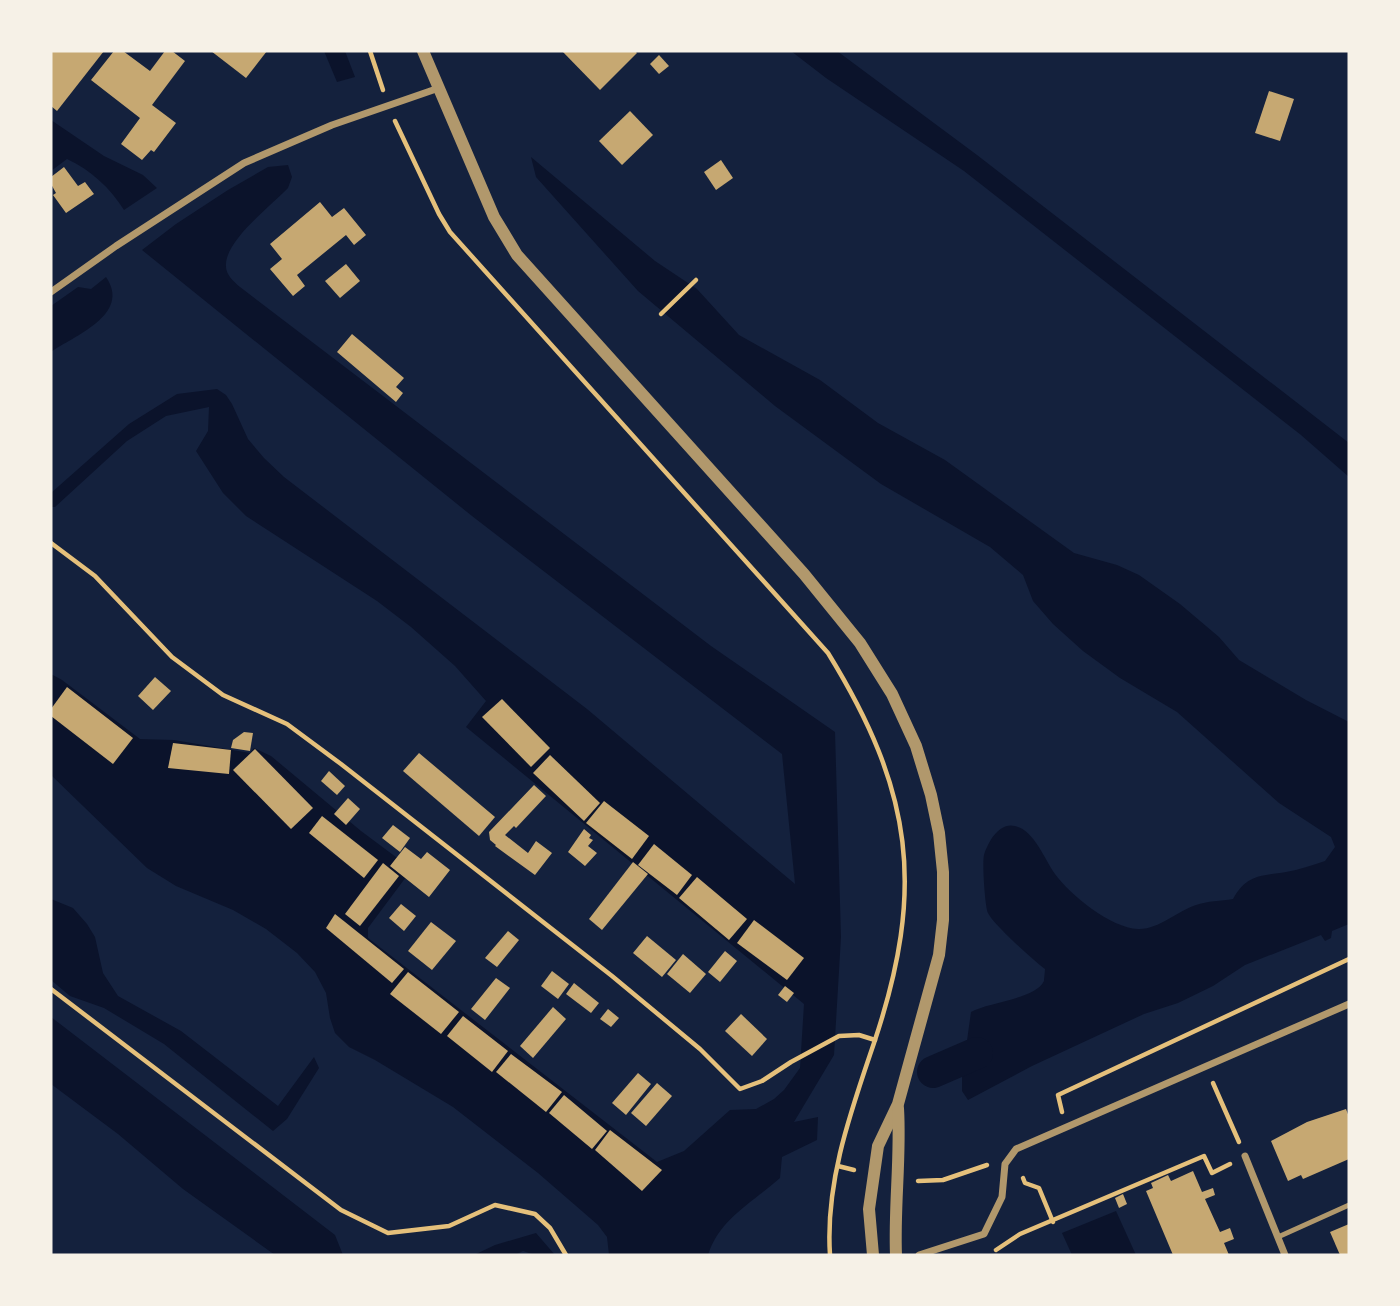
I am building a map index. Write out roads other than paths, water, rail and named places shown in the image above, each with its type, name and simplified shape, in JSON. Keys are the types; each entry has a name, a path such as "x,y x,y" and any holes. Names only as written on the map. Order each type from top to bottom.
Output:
{"street":[{"path":"423,51 494,217 517,255 804,574 860,643 892,694 911,736 931,794 939,833 943,872 943,920 939,955 898,1104 878,1146 869,1209 873,1255"},
{"path":"51,292 116,246 244,163 332,125 439,88"},
{"path":"919,1255 984,1234 1002,1197 1005,1164 1016,1149 1349,1004"},
{"path":"897,1255 901,1148 898,1104"},
{"path":"1245,1156 1285,1255"}],"lane":[{"path":"1278,1237 1349,1205"}],"water":[{"path":"324,51 345,51 355,77 337,82"},
{"path":"791,51 837,51 977,155 1349,443 1349,477 1301,435 964,171 826,78"},
{"path":"51,120 104,156 143,175 157,188 124,210 99,180 76,163 67,159 51,171"},
{"path":"531,157 655,261 697,289 739,335 820,380 878,423 945,460 1074,553 1117,565 1139,575 1180,604 1219,637 1239,660 1349,722 1349,924 1332,931 1331,938 1325,941 1321,935 1245,965 1213,986 1178,1003 1144,1014 1032,1066 968,1100 962,1091 962,1074 934,1088 937,1067 965,1055 971,1012 1032,992 1044,981 1045,969 1023,951 988,913 984,855 991,839 999,830 1015,826 1028,833 1055,874 1081,900 1104,917 1138,929 1153,927 1196,905 1233,899 1244,885 1255,878 1325,861 1335,847 1331,837 1279,803 1177,712 1120,678 1083,651 1053,624 1033,601 1023,575 990,547 881,484 775,406 638,291 536,177"},
{"path":"288,165 292,177 288,188 251,223 228,254 226,268 232,280 711,646 835,732 841,937 834,1055 794,1122 818,1117 817,1140 782,1157 780,1178 728,1221 713,1242 708,1255 609,1255 607,1237 598,1225 538,1173 453,1107 349,1047 335,1033 326,993 315,972 297,953 266,929 233,910 176,886 147,868 51,775 51,674 140,739 174,740 250,753 254,748 271,756 361,831 412,869 368,928 368,938 657,1162 684,1151 730,1110 756,1109 774,1099 800,1068 804,1004 466,727 486,701 455,666 411,627 377,601 246,516 223,493 196,451 208,431 209,407 166,416 127,441 55,507 51,507 51,493 129,424 177,394 217,389 226,395 232,404 248,439 284,477 587,709 795,884 782,754 472,516 142,250 228,190 268,167"},
{"path":"106,277 112,290 106,313 85,331 51,352 51,306 78,287 91,289"},
{"path":"51,899 73,908 87,924 95,937 103,973 118,996 181,1031 278,1106 314,1057 319,1068 287,1119 273,1131 164,1044 104,1008 70,996 51,980"},
{"path":"51,1017 335,1235 343,1255 275,1255 183,1189 118,1134 51,1084"},
{"path":"1116,1211 1136,1255 1072,1255 1062,1233"},
{"path":"536,1233 555,1255 535,1255 523,1251 515,1255 474,1255 495,1245"}],"waterway":[{"path":"933,1072 977,1053"}]}
